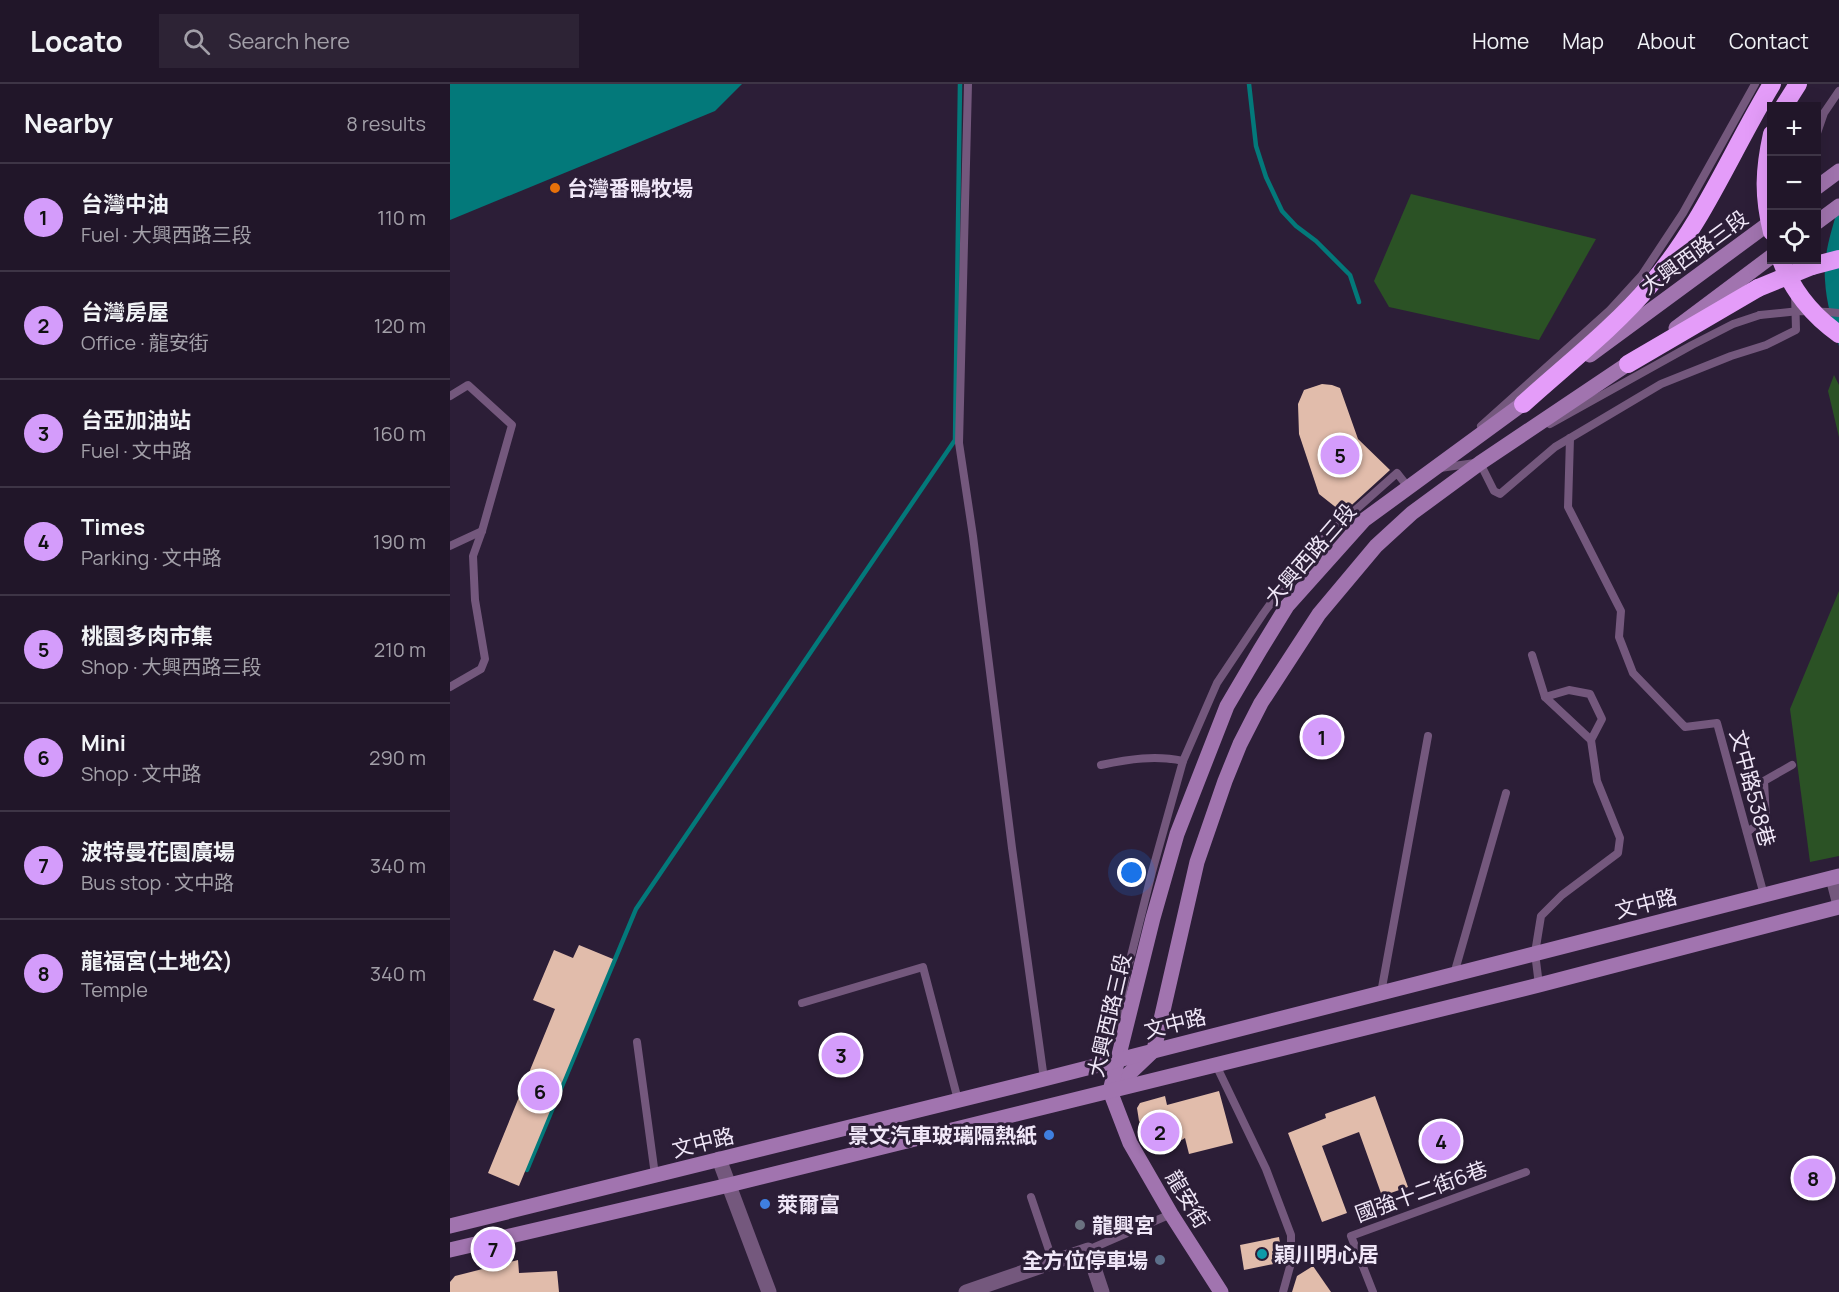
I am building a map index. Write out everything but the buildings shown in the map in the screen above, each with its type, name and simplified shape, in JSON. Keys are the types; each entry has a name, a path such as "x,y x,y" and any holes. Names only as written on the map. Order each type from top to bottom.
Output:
{"highway":[{"path":"1523,404 1618,318 1651,284 1697,219 1772,84"},
{"path":"1787,102 1798,84"},
{"path":"1767,156 1764,190 1768,210"},
{"path":"1628,364 1758,288 1812,266 1839,259"},
{"path":"1783,264 1797,291 1827,326 1839,334"}],"street":[{"path":"1821,184 1839,171"},
{"path":"1821,219 1839,206"},
{"name":"大興西路三段","path":"1110,1090 1153,918 1177,834 1227,706 1287,606 1364,520 1767,225"},
{"path":"1154,1050 1197,862 1225,781 1240,744 1261,703 1319,614 1376,546 1412,513 1480,463 1628,364 1767,260"},
{"name":"文中路","path":"450,1226 1044,1079 1119,1058 1836,877"},
{"path":"1836,877 1839,901"},
{"path":"450,1250 729,1185 1216,1065 1539,985 1839,907"},
{"name":"大興西路三段","path":"1110,1090 1154,1050"},
{"name":"龍安街","path":"1110,1090 1130,1143 1171,1214 1221,1292"},
{"path":"719,1160 765,1291"},
{"path":"477,1219 483,1241"},
{"path":"966,1292 1088,1250 1102,1292"}],"lane":[{"path":"968,84 959,443 1044,1079"},
{"path":"1434,469 1610,310 1642,275 1683,213 1755,84"},
{"path":"1821,122 1839,91"},
{"path":"1480,463 1494,491 1500,494 1555,447 1661,384 1731,356 1766,345 1796,330 1794,264"},
{"path":"1434,469 1480,463 1733,324 1760,315 1799,311 1839,313"},
{"path":"450,396 468,385 512,425 473,556 475,600 485,659 481,669 450,687"},
{"name":"文中路538巷","path":"1570,438 1569,507 1621,611 1619,637 1633,673 1685,727 1717,723 1764,895"},
{"path":"1126,1032 1118,1018 1152,872 1184,761 1217,683 1307,553 1397,473 1408,487"},
{"path":"450,546 482,531"},
{"path":"1532,656 1545,697 1591,740"},
{"path":"1539,985 1535,953 1540,916 1562,895 1618,853 1620,838 1597,781 1591,740 1602,718 1590,694 1569,690 1545,697"},
{"path":"1381,993 1428,736"},
{"path":"1101,765 1130,759 1166,757 1184,761"},
{"path":"1747,832 1766,819 1764,781 1792,765"},
{"path":"1454,974 1506,793"},
{"path":"802,1003 923,967 958,1100"},
{"path":"637,1042 655,1175"},
{"path":"1216,1065 1266,1169 1291,1235 1291,1263 1283,1292"},
{"name":"國強十二街6巷","path":"1373,1292 1351,1236 1526,1172"},
{"path":"1031,1197 1053,1262"},
{"path":"1088,1250 1171,1214"}],"shaded area":[{"path":"450,84 742,84 715,111 450,220"},
{"path":"1411,194 1596,239 1539,340 1389,307 1374,281"},
{"path":"1839,205 1839,346 1828,305 1825,261"},
{"path":"1834,375 1839,385 1839,437 1828,391"},
{"path":"1839,591 1839,856 1810,862 1790,709"}],"waterway":[{"path":"527,1170 636,909 955,440 960,84"},
{"path":"1249,84 1256,146 1266,177 1282,211 1350,275 1359,302"}],"place":[{"name":"台灣番鴨牧場","path":"555,188"},
{"name":"桃園多肉市集","path":"1340,455"},
{"name":"台灣中油","path":"1322,737"},
{"name":"台亞加油站","path":"841,1055"},
{"name":"Mini","path":"540,1091"},
{"name":"台灣房屋","path":"1160,1132"},
{"name":"景文汽車玻璃隔熱紙","path":"1049,1135"},
{"name":"Times","path":"1441,1141"},
{"name":"龍福宮(土地公)","path":"1813,1178"},
{"name":"萊爾富","path":"765,1204"},
{"name":"龍興宮","path":"1080,1225"},
{"name":"波特曼花園廣場","path":"493,1249"},
{"name":"穎川明心居","path":"1262,1254"},
{"name":"全方位停車場","path":"1160,1260"}]}
